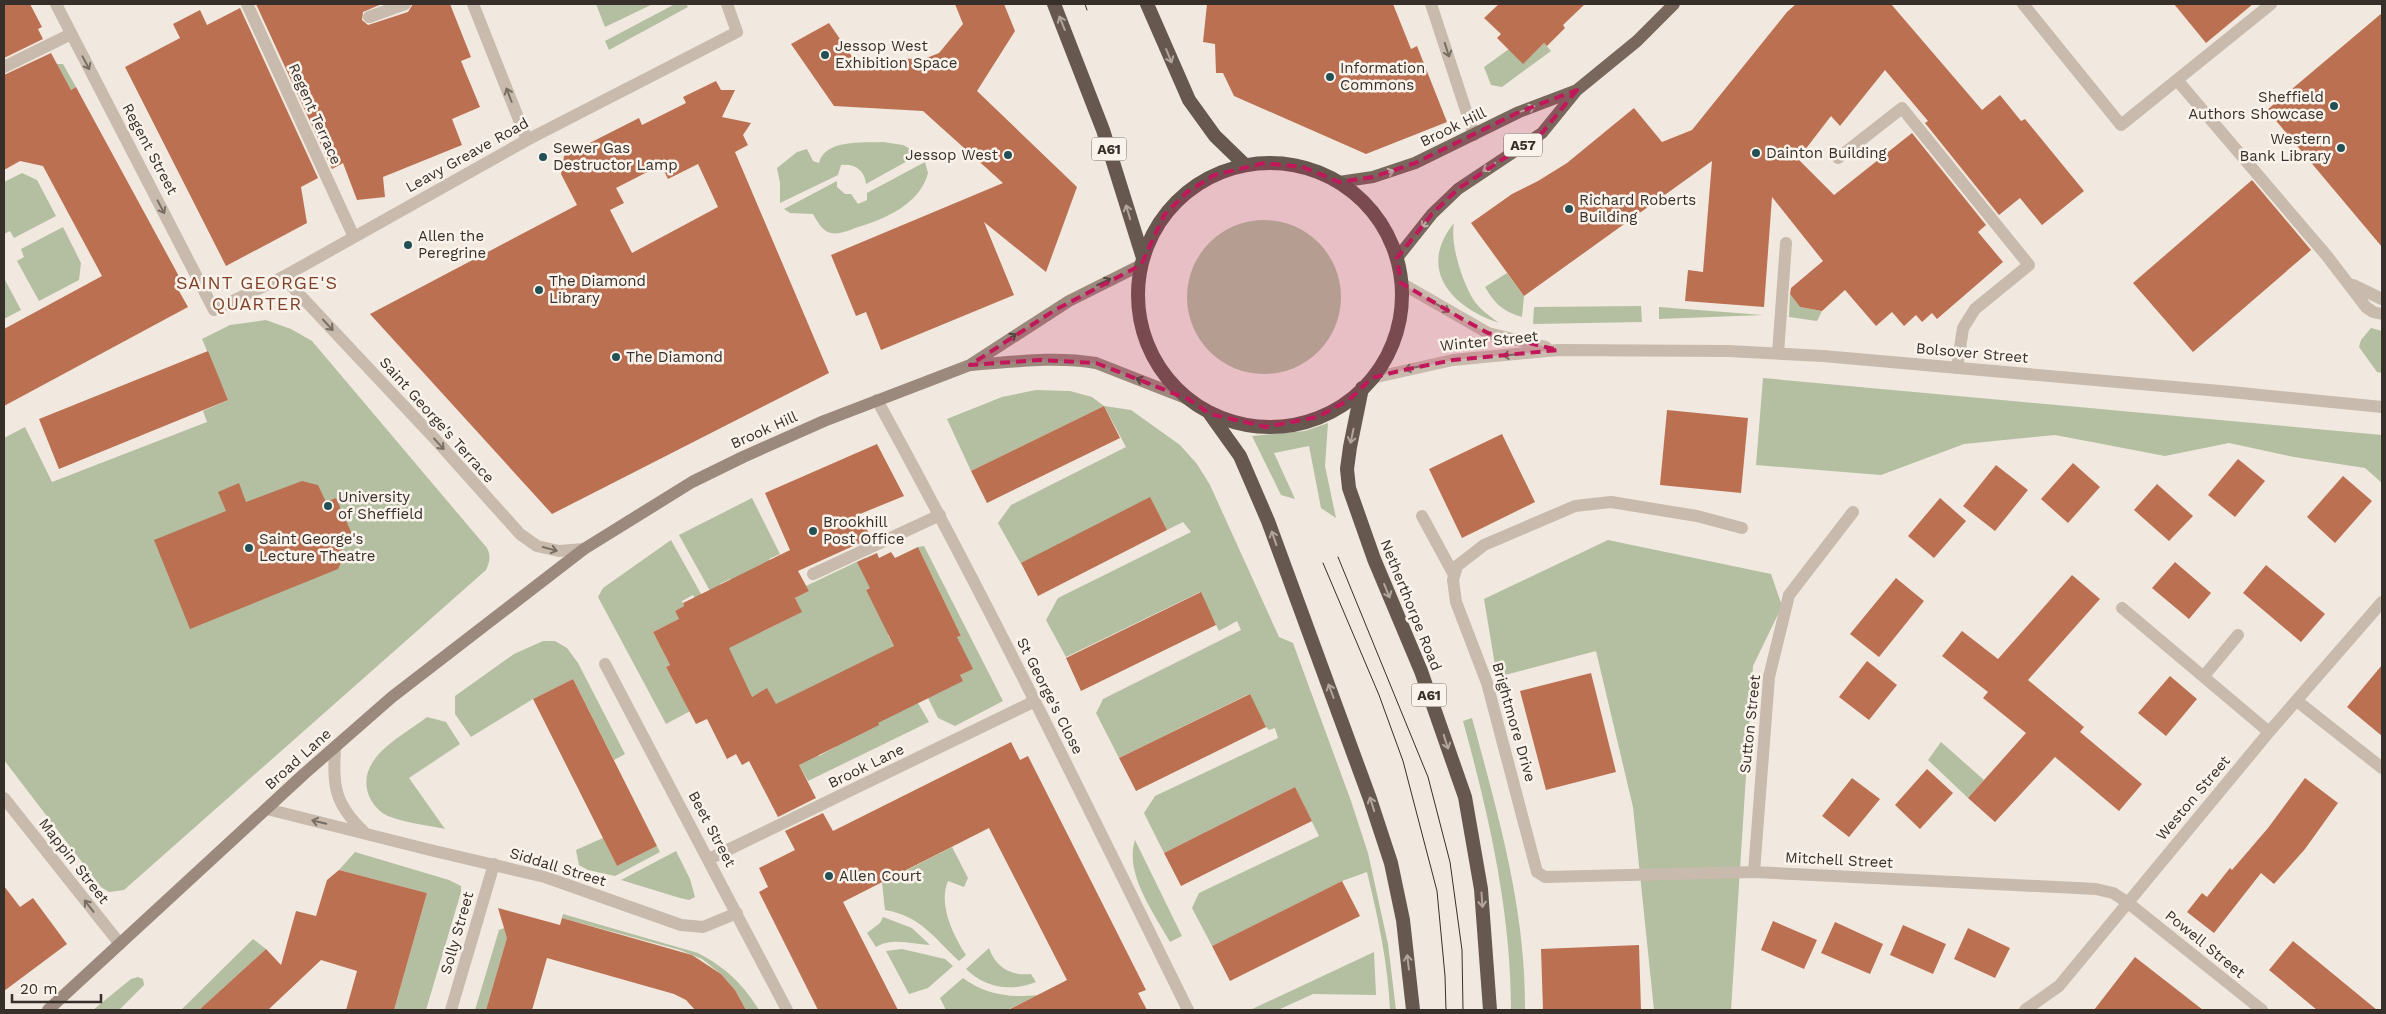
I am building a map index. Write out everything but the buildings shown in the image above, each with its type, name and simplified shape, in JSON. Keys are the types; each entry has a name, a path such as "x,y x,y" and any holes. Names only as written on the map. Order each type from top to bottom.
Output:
{"highway":[{"name":"A61","path":"1054,4 1097,112 1142,261"},
{"path":"1147,4 1189,100 1214,136 1245,165"},
{"path":"1210,414 1248,425 1284,426 1310,420 1334,410 1367,383 1382,364 1396,334 1401,308 1402,283 1397,258 1390,240 1375,215 1355,194 1339,182 1303,167 1284,164 1245,165 1214,175 1187,192 1175,203 1155,228 1142,261 1138,310 1145,339 1158,366 1188,398 1210,414 1240,456 1265,513 1370,799 1391,864 1403,920 1413,1010"},
{"name":"Netherthorpe Road","path":"1367,383 1350,447 1347,469 1349,488 1378,567 1421,671 1465,797 1481,889 1490,1010"}],"main road":[{"name":"Brook Hill","path":"1397,258 1439,208 1479,174 1542,133 1577,90 1637,41 1674,4"},
{"name":"Brook Hill","path":"1339,182 1388,173 1474,135 1519,112 1577,90"},
{"name":"Brook Hill","path":"584,549 700,478 781,439 970,365 1069,301 1142,261"},
{"name":"Brook Hill","path":"970,365 1040,360 1080,360 1096,364 1188,398"},
{"name":"Broad Lane","path":"48,1010 335,747 432,664 584,549"}],"street":[{"name":"Regent Street","path":"56,4 214,310"},
{"name":"Regent Terrace","path":"247,4 354,237"},
{"path":"369,17 405,4"},
{"path":"473,4 527,140"},
{"name":"Leavy Greave Road","path":"214,310 283,277 527,140 737,32 727,4"},
{"path":"1431,4 1474,135"},
{"path":"2023,4 2121,125 2271,4"},
{"path":"4,67 71,34"},
{"path":"2177,80 2348,282 2366,307 2373,312 2382,314"},
{"path":"1838,158 1902,108 2030,265 1975,309 1963,328 1957,368"},
{"path":"1778,353 1786,243"},
{"name":"Saint George's Terrace","path":"283,277 520,534 537,546 559,551 584,549"},
{"path":"2348,282 2382,299"},
{"name":"Winter Street","path":"1402,283 1488,333 1558,350"},
{"name":"Bolsover Street","path":"1558,350 1778,353 2382,407"},
{"name":"Winter Street","path":"1367,383 1453,360 1558,350"},
{"name":"St George's Close","path":"877,400 940,515 1035,701 1188,1010"},
{"path":"1454,575 1457,566 1484,545 1574,506 1610,502 1697,516 1742,528"},
{"name":"Sutton Street","path":"1754,872 1769,678 1789,595 1853,512"},
{"path":"813,574 940,515"},
{"name":"Brightmore Drive","path":"1422,516 1454,575 1456,602 1487,683 1537,872 1545,877"},
{"name":"Weston Street","path":"2025,1010 2059,986 2269,732 2382,602"},
{"path":"2122,608 2269,732"},
{"path":"2204,676 2238,635"},
{"name":"Beet Street","path":"605,664 788,1010"},
{"name":"Brook Lane","path":"709,859 1035,701"},
{"path":"2297,701 2382,768"},
{"path":"335,747 334,782 349,818 366,834"},
{"name":"Mappin Street","path":"4,798 120,944"},
{"name":"Siddall Street","path":"267,809 545,877 681,926 703,928 738,913"},
{"name":"Solly Street","path":"451,1010 494,864"},
{"name":"Mitchell Street","path":"1545,877 1754,872 2096,889 2113,893 2127,902"},
{"name":"Powell Street","path":"2127,902 2262,1010"}],"highlighted area":[{"path":"1577,90 1542,133 1458,189 1432,214 1397,258 1401,283 1464,320 1488,333 1558,350 1453,360 1372,378 1349,400 1318,417 1266,427 1210,414 1188,399 1096,363 1040,360 970,365 1055,310 1141,265 1164,215 1187,192 1214,175 1264,163 1303,167 1339,182 1373,177 1415,163 1519,112"}],"green space":[{"path":"596,4 653,4 605,27"},
{"path":"675,4 686,4 688,7 609,50 605,41"},
{"path":"1544,43 1551,51 1502,87 1491,85 1484,67 1509,49 1523,63"},
{"path":"55,64 63,64 76,87 71,90 58,67 4,96 4,91"},
{"path":"883,142 903,145 920,154 866,184 864,175 858,168 850,165 841,165 838,175 780,203 780,183 777,168 797,152 807,149 813,161 819,163 823,155 836,146"},
{"path":"925,162 928,173 924,184 909,202 890,215 848,231 828,232 822,228 813,214 790,213 784,209 837,181 837,187 845,194 851,194 858,204 867,200 867,193"},
{"path":"22,173 37,180 56,216 14,238 10,231 4,234 4,182"},
{"path":"1264,220 1294,225 1319,242 1336,267 1341,297 1336,327 1319,352 1294,369 1264,374 1234,369 1209,352 1192,327 1187,297 1192,267 1209,242 1234,225"},
{"path":"1454,223 1455,252 1469,291 1476,303 1499,323 1467,308 1445,285 1439,271 1439,256 1443,240"},
{"path":"63,227 81,263 79,280 39,301 17,261 24,257 21,249"},
{"path":"1507,273 1524,296 1522,317 1510,313 1500,306 1485,287"},
{"path":"4,278 21,310 4,319"},
{"path":"1790,294 1800,307 1822,311 1817,321 1789,317"},
{"path":"1641,306 1642,322 1533,324 1534,307"},
{"path":"1659,307 1763,315 1659,319"},
{"path":"266,320 291,329 312,341 487,548 488,564 486,570 124,890 109,892 101,887 4,760 4,438 25,427 52,482 207,422 203,411 228,400 202,339 230,325"},
{"path":"2371,328 2382,331 2382,373 2377,372 2359,347 2361,340"},
{"path":"1763,378 2382,435 2382,483 2365,468 2294,457 2229,443 2165,456 2055,435 1964,444 1881,475 1756,465"},
{"path":"1036,390 1070,391 1092,397 1104,406 971,471 947,419 1002,397"},
{"path":"1104,406 1131,410 1180,445 1197,464 1210,485 1279,637 1293,643 1368,853 1388,944 1396,1010 1390,1010 1385,958 1367,872 1342,881 1212,946 1192,908 1199,893 1319,836 1295,787 1164,853 1144,813 1155,796 1278,738 1275,728 1269,730 1266,727 1249,694 1119,758 1096,713 1103,699 1241,630 1237,621 1219,631 1200,592 1066,657 1046,620 1058,598 1191,532 1183,522 1167,530 1150,498 1021,564 998,523 1011,505 1126,447"},
{"path":"1328,423 1325,466 1336,518 1321,508 1309,446 1274,453 1295,499 1281,495 1252,436 1305,431"},
{"path":"752,498 780,554 769,559 772,565 733,584 730,579 720,584 733,611 724,616 679,535"},
{"path":"671,540 715,619 708,623 693,595 682,601 684,606 675,611 682,624 663,627 653,632 670,665 666,667 678,690 694,709 666,724 598,597 603,588"},
{"path":"1608,540 1771,574 1782,606 1753,666 1731,1010 1654,1010 1633,807 1596,651 1497,677 1484,599"},
{"path":"924,546 1003,701 955,726 938,718 925,692 972,669 957,637 961,636 918,547"},
{"path":"865,558 870,588 866,590 879,615 894,632 888,635 894,646 779,710 767,689 748,699 724,640 764,631 801,612 795,598 809,591 806,586"},
{"path":"543,641 555,641 567,648 578,663 625,754 614,760 573,679 533,699 471,737 455,714 455,696 514,654"},
{"path":"918,703 929,722 808,781 794,756 807,732 819,756 835,747 833,742 876,719"},
{"path":"427,717 446,722 460,744 409,778 445,829 388,816 376,807 368,793 366,780 369,769 376,758 395,740"},
{"path":"1472,718 1509,862 1516,899 1524,973 1525,1010 1511,1010 1510,973 1503,900 1490,828 1463,721"},
{"path":"1941,742 1984,780 1968,798 1928,760"},
{"path":"603,838 617,866 657,846 660,852 615,876 588,870 579,865 576,850"},
{"path":"1135,840 1182,936 1170,942 1149,906 1137,879 1133,853"},
{"path":"952,847 968,878 964,887 948,881 945,890 948,919 966,955 959,961 918,923 908,917 885,910 882,883"},
{"path":"676,851 690,879 695,897 689,900 680,898 621,880"},
{"path":"355,852 449,880 461,886 461,892 426,1010 394,1010 427,893 339,870"},
{"path":"563,914 698,953 717,964 733,977 747,992 759,1010 746,1010 735,990 721,974 702,959 680,950 562,918"},
{"path":"883,917 912,928 930,945 889,942 876,947 867,933 880,923"},
{"path":"504,928 509,932 486,1010 475,1010 499,930"},
{"path":"253,939 266,949 199,1010 181,1010"},
{"path":"989,948 1000,966 1017,974 1031,974 1036,982 1017,987 999,986 990,984 973,975 966,969"},
{"path":"902,949 945,959 953,966 928,988 909,994 886,951"},
{"path":"1374,952 1376,995 1313,994 1278,1010 1250,1010"},
{"path":"138,977 143,979 144,985 119,1010 93,1010 131,979"},
{"path":"963,978 989,992 1018,996 1038,995 1007,1010 946,1010 940,998"}],"tram line":[{"path":"1085,4 1087,10"},
{"path":"1338,557 1428,777 1450,862 1462,950 1463,1010"},
{"path":"1323,563 1379,695 1403,761 1437,891 1445,976 1446,1010"}],"place":[{"name":"Jessop West Exhibition Space","path":"825,55"},
{"name":"Information Commons","path":"1330,77"},
{"name":"Sheffield Authors Showcase","path":"2334,106"},
{"name":"Western Bank Library","path":"2341,148"},
{"name":"Dainton Building","path":"1756,153"},
{"name":"Jessop West","path":"1008,155"},
{"name":"Sewer Gas Destructor Lamp","path":"543,157"},
{"name":"Richard Roberts Building","path":"1569,209"},
{"name":"Allen the Peregrine","path":"408,245"},
{"name":"The Diamond Library","path":"539,290"},
{"name":"The Diamond","path":"616,357"},
{"name":"University of Sheffield","path":"328,506"},
{"name":"Brookhill Post Office","path":"813,531"},
{"name":"Saint George's Lecture Theatre","path":"249,548"},
{"name":"Allen Court","path":"829,876"}],"district":[{"name":"SAINT GEORGE'S QUARTER","path":"257,292"}]}
